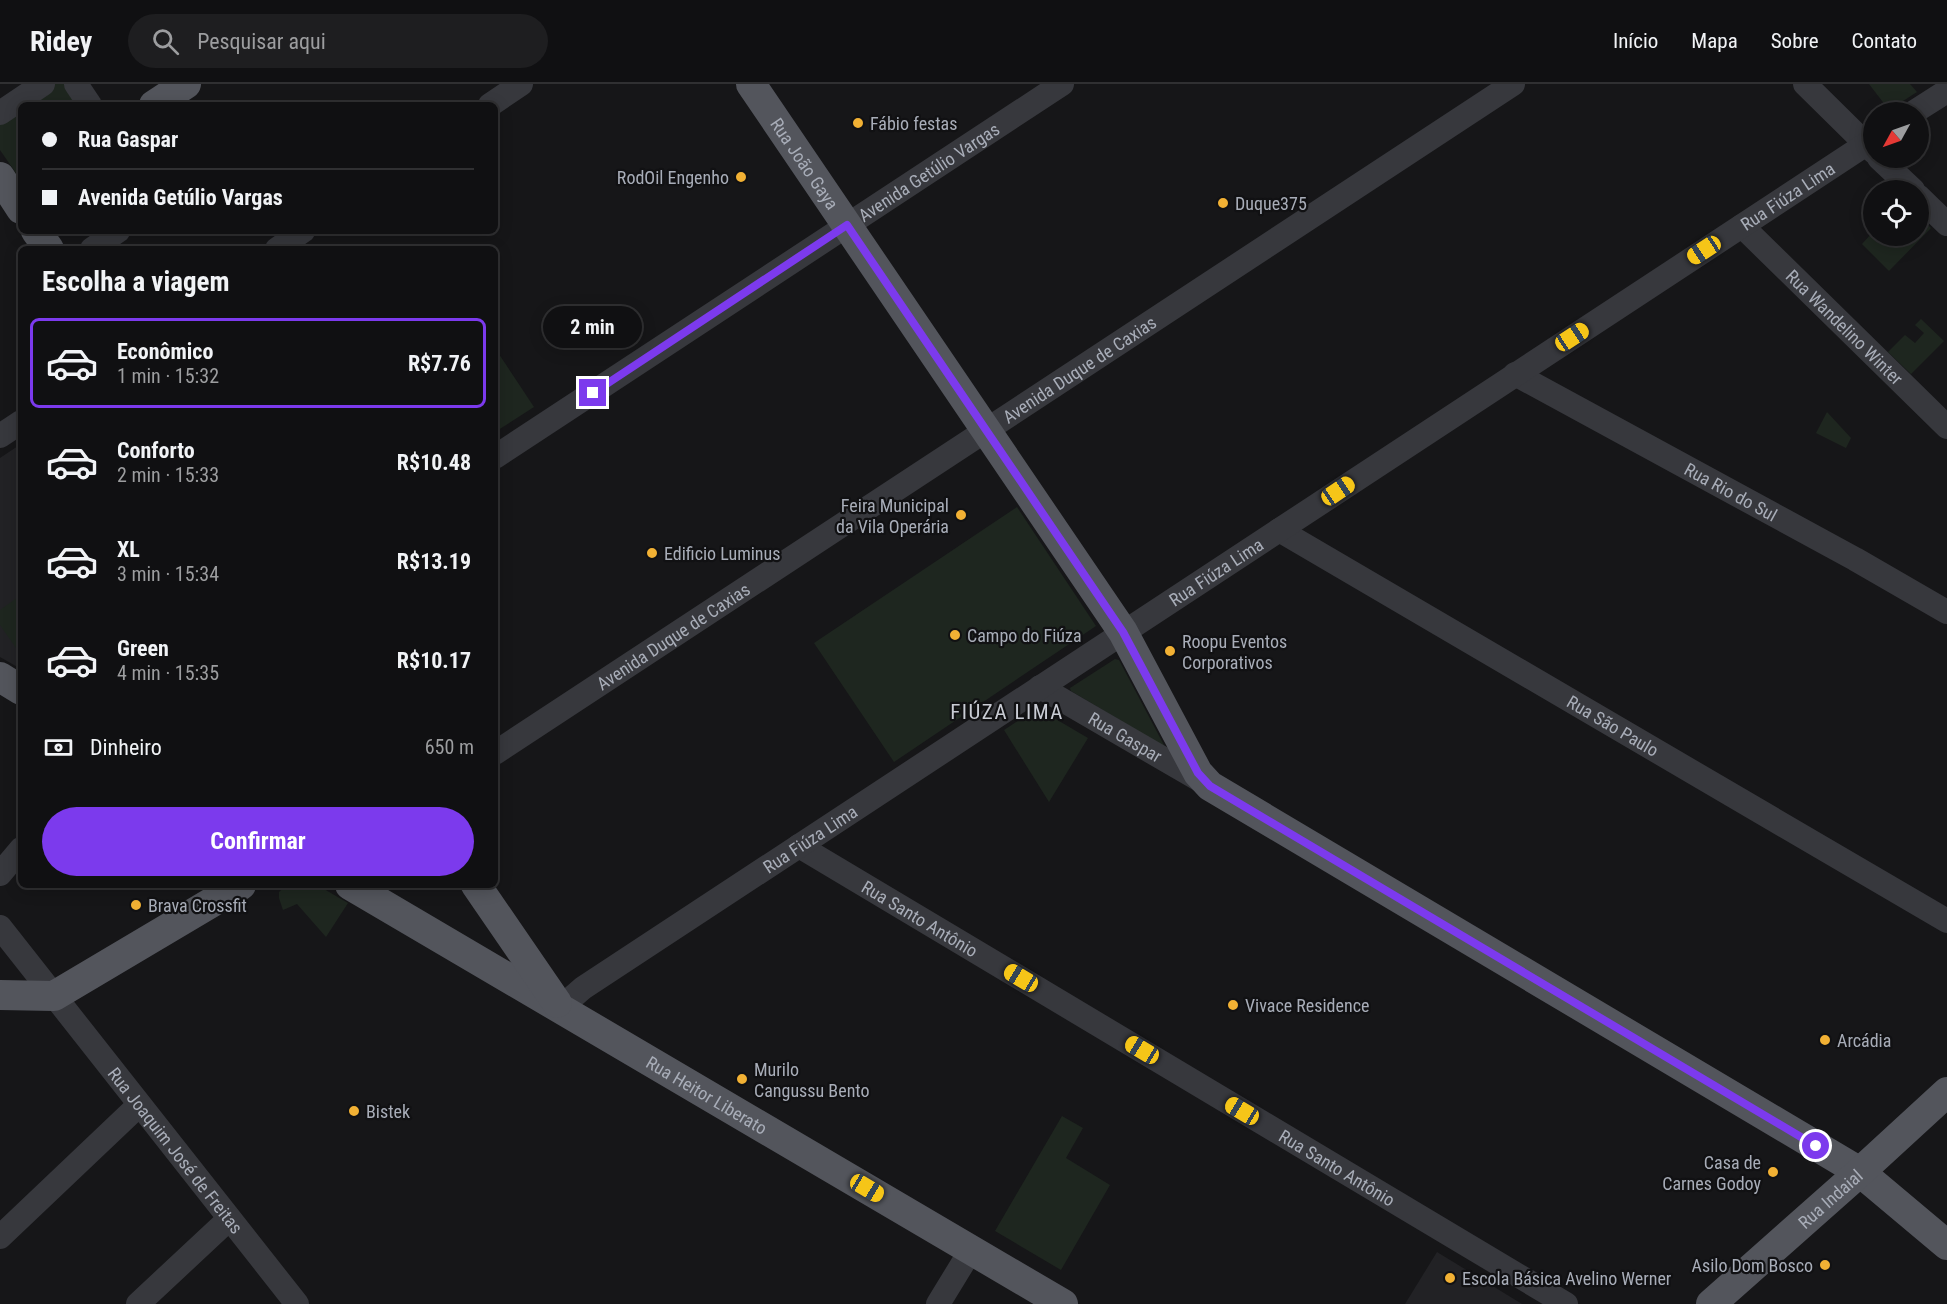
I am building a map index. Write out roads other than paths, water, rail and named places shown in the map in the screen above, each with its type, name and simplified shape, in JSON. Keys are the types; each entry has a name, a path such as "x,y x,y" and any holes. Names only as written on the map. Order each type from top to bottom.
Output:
{"main road":[{"path":"159,102 186,84"},
{"name":"Rua João Gaya","path":"751,84 1123,632 1198,773 1210,786"},
{"path":"0,677 18,688"},
{"name":"Rua Gaspar","path":"1210,786 1860,1172 1947,1245"},
{"path":"0,994 54,996 236,888"},
{"name":"Rua Heitor Liberato","path":"355,888 1064,1304"},
{"path":"478,888 560,1008"},
{"name":"Rua Indaial","path":"1710,1304 1947,1092"}],"street":[{"path":"0,113 43,84"},
{"path":"76,84 88,102"},
{"path":"494,102 521,84"},
{"name":"Avenida Getúlio Vargas","path":"498,455 1062,84"},
{"name":"Avenida Duque de Caxias","path":"498,751 1513,84"},
{"path":"1805,84 1863,139"},
{"path":"1929,102 1947,91"},
{"name":"Rua Fiúza Lima","path":"560,1008 583,988 1515,374 1742,226 1863,154"},
{"path":"1892,168 1903,180"},
{"path":"1929,207 1947,224"},
{"name":"Rua Wandelino Winter","path":"1742,226 1947,427"},
{"path":"96,246 114,234"},
{"path":"281,246 299,234"},
{"name":"Rua Rio do Sul","path":"1515,374 1855,559 1947,612"},
{"path":"0,436 18,424"},
{"name":"Rua São Paulo","path":"1279,530 1947,921"},
{"name":"Rua Gaspar","path":"1040,687 1210,786"},
{"name":"Rua Santo Antônio","path":"799,846 1566,1304"},
{"path":"0,874 18,853"},
{"name":"Rua Joaquim José de Freitas","path":"0,927 297,1304"},
{"path":"0,1237 139,1105"},
{"path":"138,1304 229,1219"},
{"path":"938,1304 971,1250"}],"place":[{"name":"Fábio festas","path":"858,123"},
{"name":"RodOil Engenho","path":"741,177"},
{"name":"Duque375","path":"1223,203"},
{"name":"Feira Municipal da Vila Operária","path":"961,515"},
{"name":"Edificio Luminus","path":"652,553"},
{"name":"Campo do Fiúza","path":"955,635"},
{"name":"Roopu Eventos Corporativos","path":"1170,651"},
{"name":"Brava Crossfit","path":"136,905"},
{"name":"Vivace Residence","path":"1233,1005"},
{"name":"Arcádia","path":"1825,1040"},
{"name":"Murilo Cangussu Bento","path":"742,1079"},
{"name":"Bistek","path":"354,1111"},
{"name":"Casa de Carnes Godoy","path":"1773,1172"},
{"name":"Asilo Dom Bosco","path":"1825,1265"},
{"name":"Escola Básica Avelino Werner","path":"1450,1278"}],"district":[{"name":"FIÚZA LIMA","path":"1007,712"}]}
